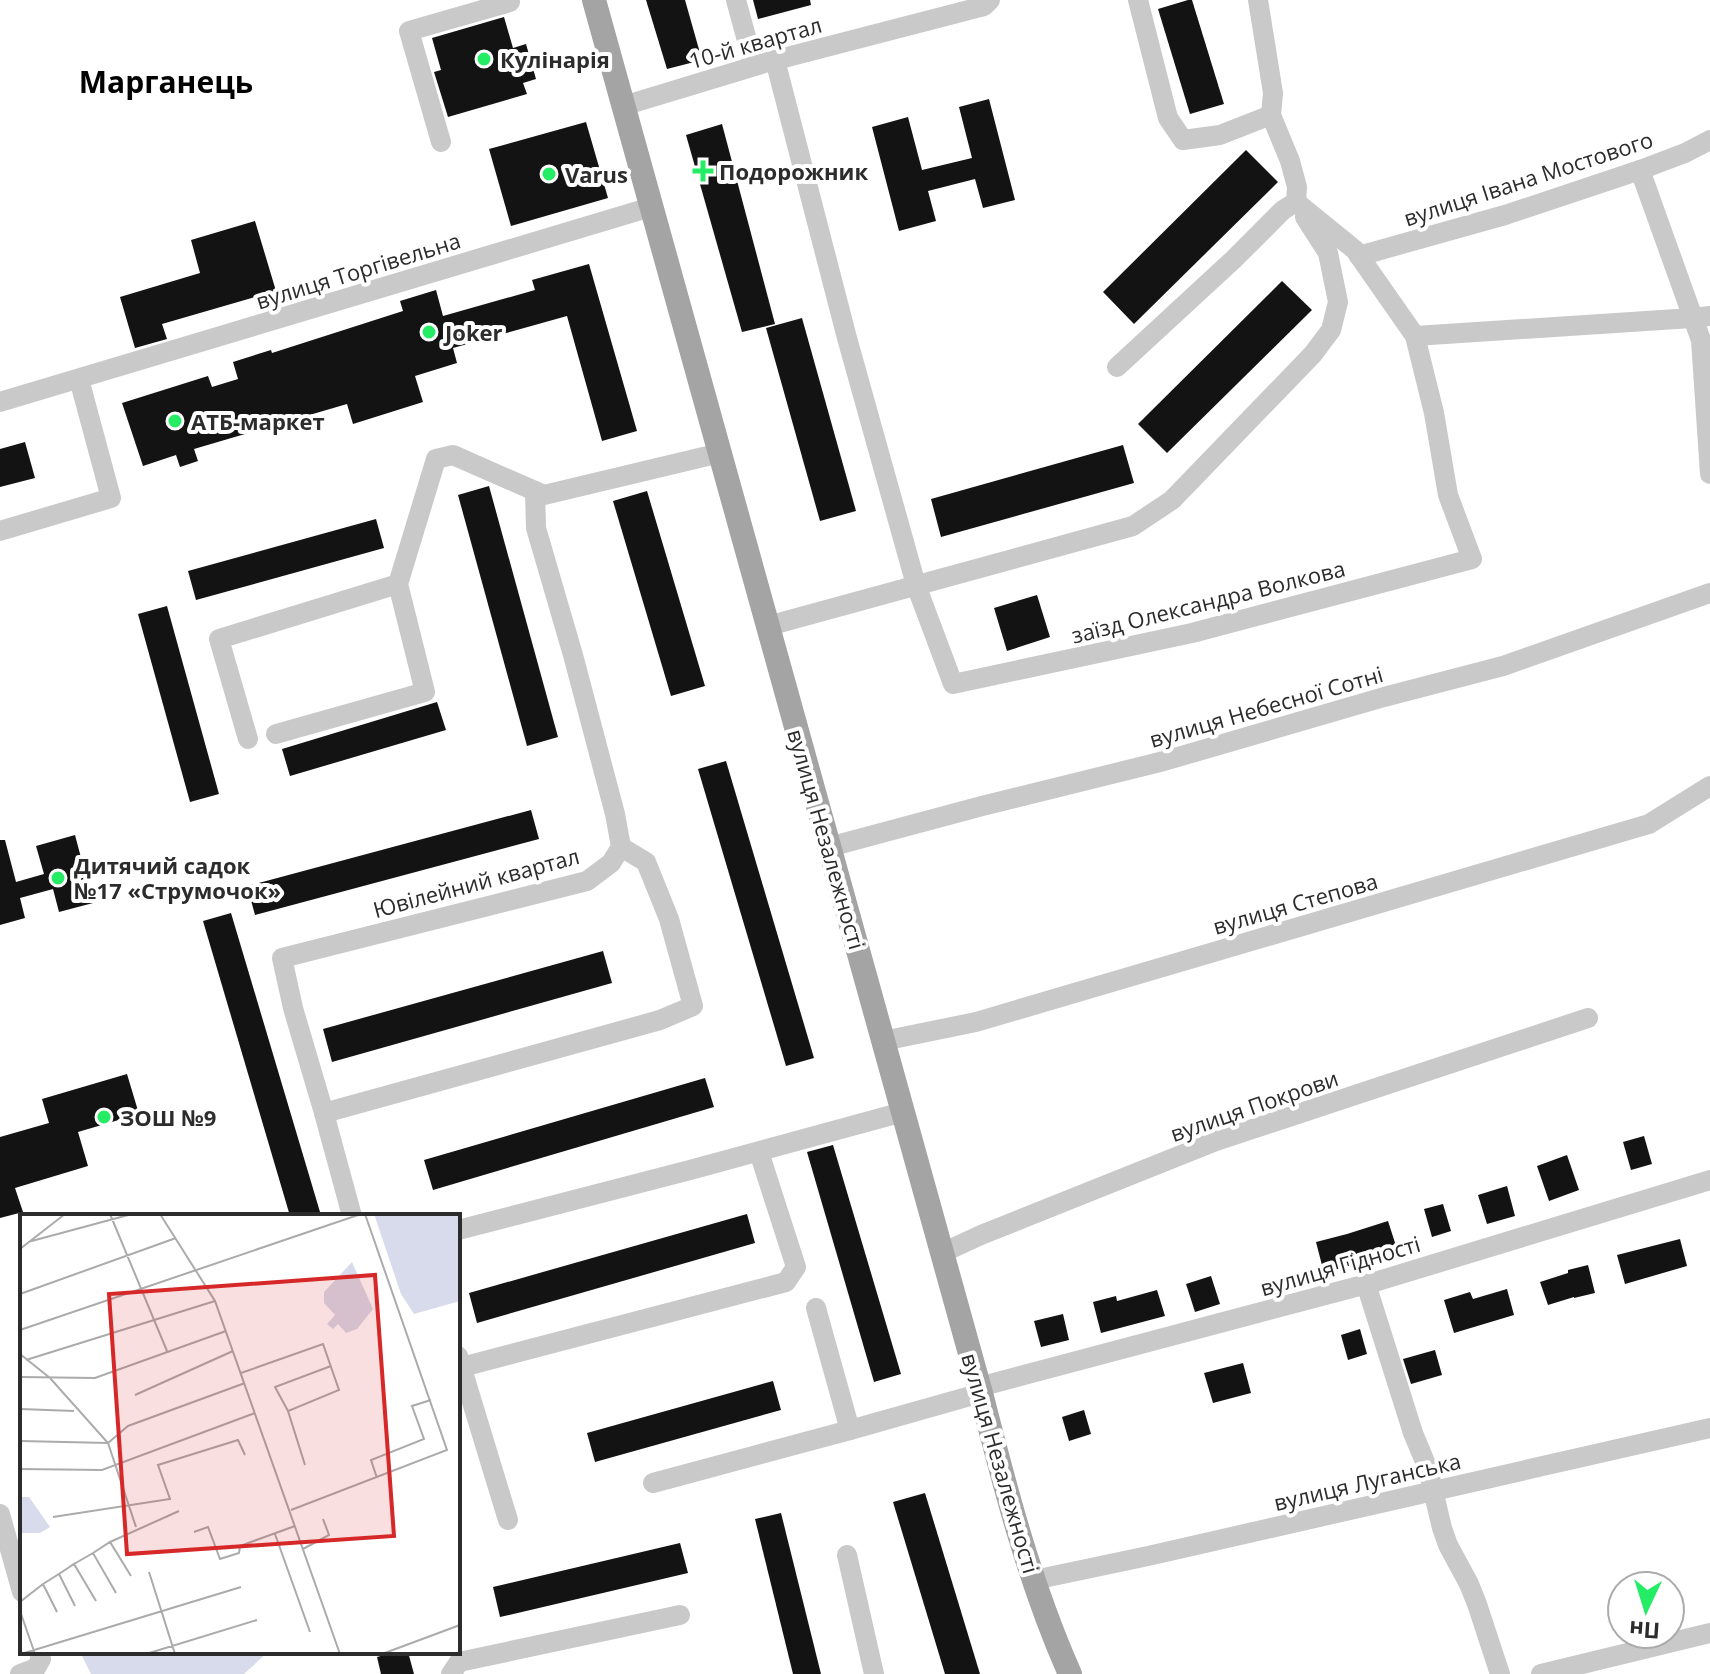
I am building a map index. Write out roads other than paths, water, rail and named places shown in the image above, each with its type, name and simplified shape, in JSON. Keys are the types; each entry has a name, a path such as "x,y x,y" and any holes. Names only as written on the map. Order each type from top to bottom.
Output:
{"main road":[{"name":"вулиця Незалежності","path":"594,0 1000,1469 1034,1580 1070,1674"}],"street":[{"path":"441,142 409,31 509,0"},
{"path":"736,0 754,66"},
{"name":"10-й квартал","path":"623,106 775,60 984,6 990,0"},
{"path":"1138,0 1168,118 1183,140 1220,135 1271,115"},
{"path":"768,626 1133,526 1172,500 1313,354 1331,330 1338,302 1328,253 1296,202 1297,187 1290,161 1271,115 1273,93 1258,0"},
{"path":"775,60 847,338 916,585"},
{"name":"вулиця Івана Мостового","path":"1359,256 1505,215 1640,170 1710,140"},
{"path":"1640,170 1701,317 1710,474"},
{"path":"1296,202 1355,250 1415,336 1701,317"},
{"path":"1117,367 1283,210 1296,202"},
{"name":"вулиця Торгівельна","path":"0,402 651,207"},
{"name":"заїзд Олександра Волкова","path":"916,585 953,684 1192,633 1472,559 1448,495 1434,413 1415,336"},
{"path":"0,531 111,498 79,379"},
{"path":"276,734 425,692 398,584 436,459 453,455 544,495 720,453"},
{"path":"324,1113 660,1020 693,1006 669,919 646,862 621,847 573,655 536,528 535,491"},
{"path":"248,739 219,639 398,584"},
{"name":"вулиця Небесної Сотні","path":"829,847 1164,761 1503,666 1710,593"},
{"name":"вулиця Степова","path":"883,1041 976,1022 1649,824 1710,786"},
{"name":"Ювілейний квартал","path":"351,1214 293,1008 282,958 587,881 611,863 621,847"},
{"name":"вулиця Покрови","path":"942,1253 1216,1141 1588,1018"},
{"path":"460,1229 903,1112"},
{"path":"508,1520 460,1361 786,1282 796,1267 759,1152"},
{"name":"вулиця Гідності","path":"653,1483 1366,1284 1710,1180"},
{"path":"1366,1284 1413,1433 1428,1469 1442,1528 1473,1594 1500,1674"},
{"path":"816,1308 850,1430"},
{"name":"вулиця Луганська","path":"1034,1580 1710,1428"},
{"path":"0,1514 20,1585"},
{"path":"847,1555 874,1674"},
{"path":"451,1674 459,1662 680,1615"},
{"path":"1541,1674 1710,1633"},
{"path":"20,1674 36,1668 41,1659 40,1654"}],"place":[{"name":"Кулінарія","path":"484,59"},
{"name":"Подорожник","path":"703,171"},
{"name":"Varus","path":"549,174"},
{"name":"Joker","path":"429,332"},
{"name":"АТБ-маркет","path":"175,421"},
{"name":"Дитячий садок №17 «Струмочок»","path":"58,878"},
{"name":"ЗОШ №9","path":"104,1117"}],"district":[{"name":"Марганець","path":"166,81"}]}
